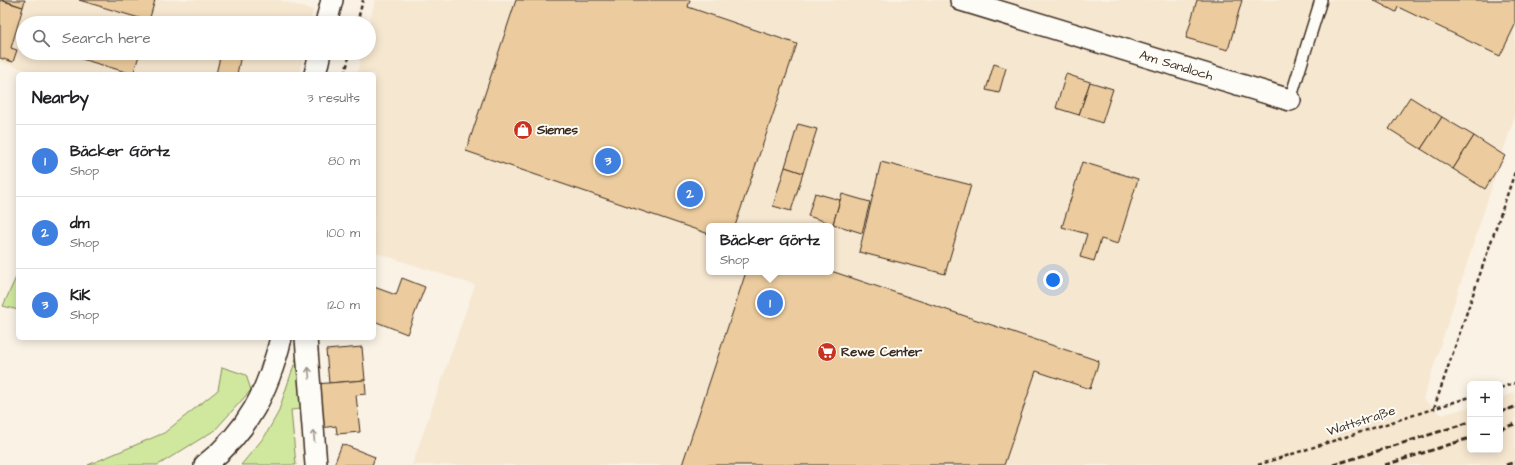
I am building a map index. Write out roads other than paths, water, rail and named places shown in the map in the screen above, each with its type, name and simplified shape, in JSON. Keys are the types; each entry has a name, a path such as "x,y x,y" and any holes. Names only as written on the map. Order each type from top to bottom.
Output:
{"street":[{"path":"328,16 332,0"},
{"name":"Am Sandloch","path":"961,0 1290,100"},
{"path":"315,72 318,60"},
{"path":"205,465 236,436 254,411 274,365 280,340"},
{"path":"306,340 316,465"}],"lane":[{"name":"Am Sandloch","path":"1290,100 1321,0"}],"railway":[{"path":"1503,411 1515,407"},
{"path":"1333,465 1467,423"},
{"path":"1503,428 1515,424"},
{"path":"1385,465 1467,439"},
{"path":"1506,465 1515,462"}],"place":[{"name":"Siemes","path":"523,130"},
{"name":"KiK","path":"608,161"},
{"name":"dm","path":"690,194"},
{"name":"Bäcker Görtz","path":"770,303"},
{"name":"Rewe Center","path":"827,352"}]}
